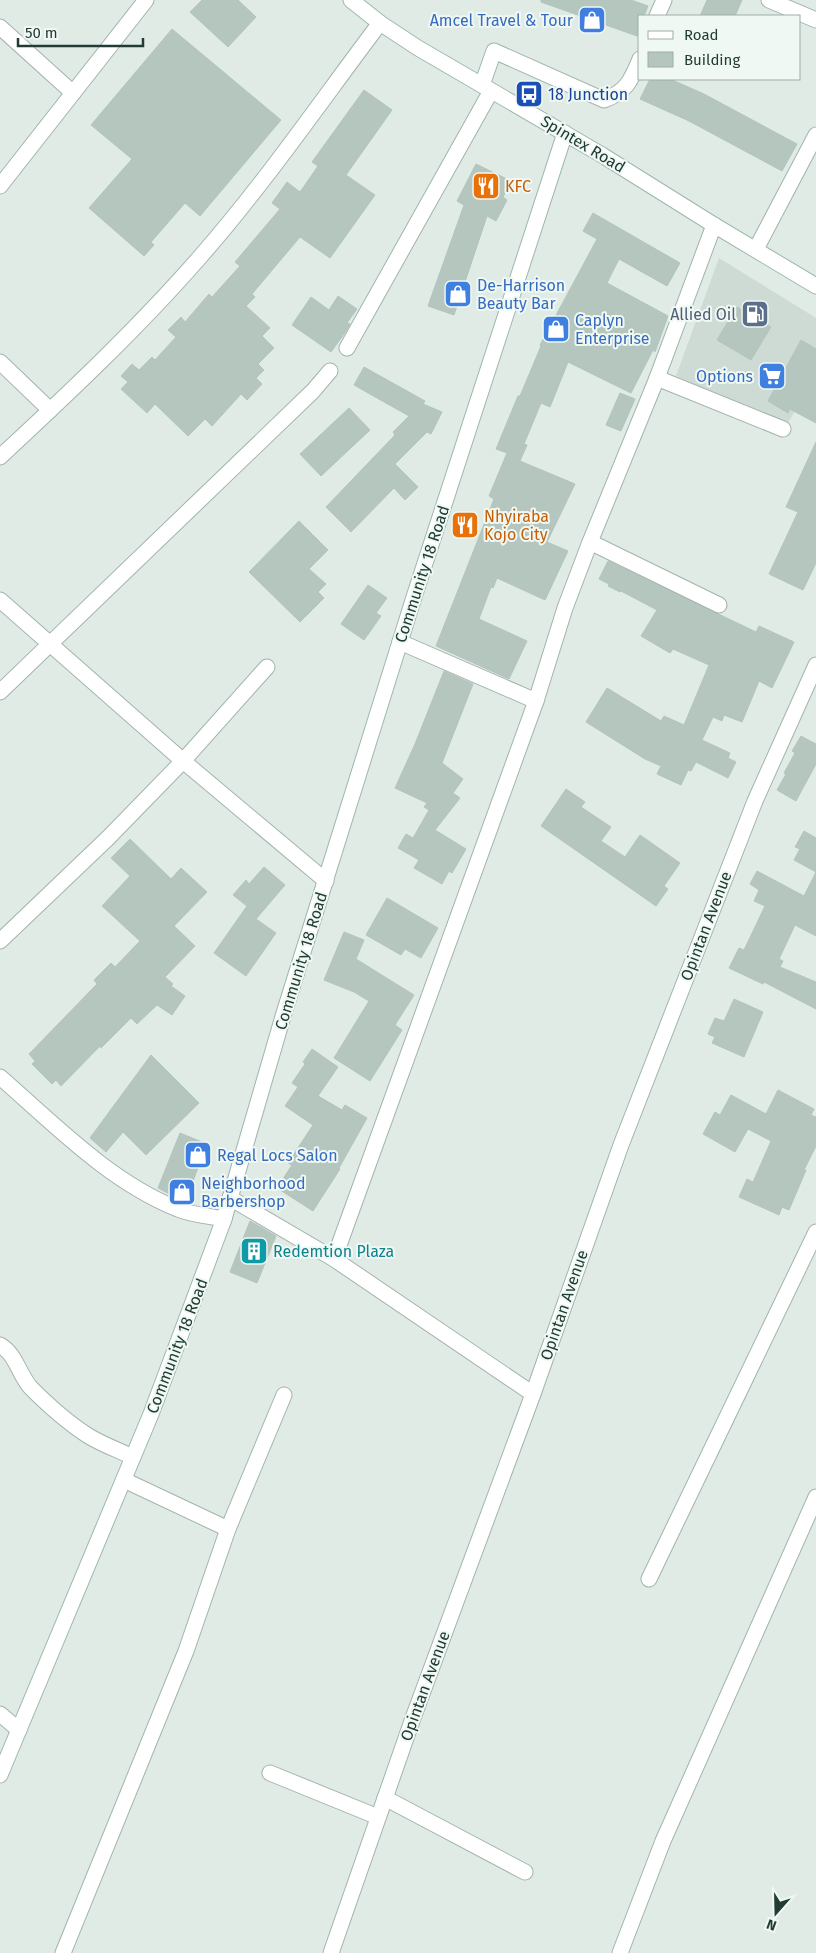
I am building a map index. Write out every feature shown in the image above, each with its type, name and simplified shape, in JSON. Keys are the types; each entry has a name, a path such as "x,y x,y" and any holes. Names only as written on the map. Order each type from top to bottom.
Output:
{"street":[{"path":"0,186 146,0"},
{"path":"657,15 664,0"},
{"path":"769,0 816,20"},
{"name":"Spintex Road","path":"359,3 380,23 418,48 564,133 816,286"},
{"path":"0,457 162,298 200,257 237,212 380,23"},
{"path":"0,27 73,93"},
{"path":"348,348 487,88 494,51 604,100 618,95 632,80 638,64"},
{"name":"Community 18 Road","path":"0,1775 178,1347 224,1219 284,1014 400,642 564,133"},
{"path":"756,249 816,135"},
{"path":"334,1259 536,701 565,608 657,378 714,225"},
{"path":"0,362 50,410"},
{"path":"0,692 313,391 330,372"},
{"path":"657,378 783,429"},
{"path":"590,542 719,605"},
{"path":"0,600 183,761 326,881"},
{"path":"400,642 536,701"},
{"name":"Opintan Avenue","path":"331,1953 378,1817 479,1537 533,1394 621,1145 754,801 816,665"},
{"path":"0,941 108,838 183,761 267,667"},
{"path":"0,1077 90,1156 143,1193 180,1210 224,1219"},
{"path":"230,1198 334,1259 533,1394"},
{"path":"649,1579 816,1232"},
{"path":"0,1345 6,1348 12,1356 30,1386 66,1419 87,1435 133,1457"},
{"path":"63,1953 186,1651 228,1529 284,1395"},
{"path":"124,1480 228,1529"},
{"path":"620,1953 663,1841 816,1497"},
{"path":"0,1714 20,1730"},
{"path":"270,1773 378,1817"},
{"path":"385,1798 525,1872"}],"shaded area":[{"path":"719,258 816,318 816,390 808,390 786,426 676,376"}],"building":[{"path":"202,0 238,0 256,17 228,47 190,12"},
{"path":"541,0 631,0 648,6 644,15 638,15 637,36 541,2"},
{"path":"707,0 742,0 735,15 700,15"},
{"path":"172,29 281,120 200,216 185,203 151,242 154,245 144,256 89,208 132,159 91,125"},
{"path":"650,80 672,80 704,94 797,144 782,171 689,121 640,99"},
{"path":"364,90 392,110 346,175 375,195 330,258 300,237 252,294 255,297 246,306 270,328 262,336 274,348 258,364 264,370 256,378 262,384 247,400 241,394 212,426 205,419 188,436 155,404 147,413 121,389 128,382 121,376 132,364 139,370 152,357 155,360 176,337 168,330 181,317 185,322 209,294 212,297 240,266 235,262 280,209 272,203 287,182 300,192 318,166 312,162"},
{"path":"476,164 511,181 503,197 507,200 496,221 487,216 454,315 428,306 464,205 457,201"},
{"path":"593,213 680,263 667,286 619,259 607,283 668,316 655,352 653,350 631,393 568,362 550,407 541,403 524,444 527,445 520,461 575,484 547,542 568,551 545,600 497,578 493,588 491,587 479,619 527,641 509,679 436,646 494,499 489,496 507,453 496,449 540,345 597,239 583,231"},
{"path":"338,296 357,309 347,323 350,324 344,334 331,352 292,325 311,297 329,310"},
{"path":"737,307 771,327 751,360 717,340"},
{"path":"801,340 816,349 816,423 790,409 788,413 768,401"},
{"path":"364,367 425,401 423,404 442,412 431,434 427,432 395,464 418,487 405,500 394,488 351,532 326,507 395,435 393,432 409,416 354,385"},
{"path":"620,393 635,399 621,431 606,425"},
{"path":"349,408 370,430 321,476 300,454"},
{"path":"816,442 816,563 803,590 769,574 798,512 786,507"},
{"path":"299,521 328,550 309,569 326,584 318,592 324,598 300,622 249,572"},
{"path":"608,561 756,632 759,626 794,642 772,688 759,681 742,722 724,715 722,721 713,717 702,740 730,753 728,758 736,762 728,778 696,762 691,771 688,770 681,785 657,774 661,766 645,759 586,722 607,688 661,721 664,716 684,725 709,665 673,649 670,653 641,636 657,610 608,586 609,584 599,579"},
{"path":"368,585 387,598 376,613 381,616 364,640 341,624"},
{"path":"444,671 473,684 442,763 463,779 453,793 460,798 435,830 466,849 452,873 449,871 442,884 414,868 419,860 398,848 406,834 413,838 429,810 424,807 427,803 395,788"},
{"path":"801,736 816,744 816,764 796,801 777,790 795,753 792,751"},
{"path":"566,789 585,802 581,807 611,827 601,841 625,857 640,835 680,863 664,886 668,889 656,906 541,826"},
{"path":"804,831 816,838 816,872 794,860 800,849 795,847"},
{"path":"130,839 171,879 181,868 207,892 174,926 195,946 165,977 173,984 171,986 185,996 172,1015 157,1005 137,1024 131,1018 101,1048 100,1046 61,1086 56,1080 52,1084 32,1064 35,1061 29,1054 97,984 94,980 111,963 115,967 140,941 102,906 130,876 111,858"},
{"path":"264,867 285,885 256,919 276,933 246,976 214,953 247,906 233,895 246,880 249,884"},
{"path":"757,871 804,896 816,872 816,936 795,925 779,959 783,961 780,967 816,982 816,1009 764,982 763,984 729,968 739,948 744,950 765,906 754,901 759,890 750,884"},
{"path":"387,898 438,928 421,958 405,949 401,955 366,935"},
{"path":"344,932 364,940 356,959 414,995 395,1025 402,1030 370,1081 334,1058 369,1001 354,992 324,980"},
{"path":"734,999 763,1012 744,1057 712,1043 715,1037 708,1034 715,1018 724,1021"},
{"path":"312,1049 338,1067 318,1096 342,1110 345,1105 367,1118 340,1169 313,1211 277,1188 292,1165 288,1163 313,1125 285,1106 298,1087 292,1083 305,1064 303,1062"},
{"path":"151,1055 199,1103 146,1155 123,1132 106,1152 90,1138"},
{"path":"778,1090 814,1109 811,1115 816,1117 816,1146 804,1170 806,1170 789,1210 782,1207 779,1215 739,1197 747,1179 753,1182 771,1141 748,1129 735,1152 703,1134 715,1112 720,1115 731,1095 766,1114"},
{"path":"180,1133 207,1144 185,1202 158,1188"},
{"name":"Redemtion Plaza","path":"250,1221 276,1236 257,1283 230,1272"}],"place":[{"name":"Amcel Travel & Tour","path":"592,20"},
{"name":"18 Junction","path":"529,94"},
{"name":"KFC","path":"486,186"},
{"name":"De-Harrison Beauty Bar","path":"458,294"},
{"name":"Allied Oil","path":"755,314"},
{"name":"Caplyn Enterprise","path":"556,329"},
{"name":"Options","path":"772,376"},
{"name":"Nhyiraba Kojo City","path":"465,525"},
{"name":"Regal Locs Salon","path":"198,1155"},
{"name":"Neighborhood Barbershop","path":"182,1192"},
{"name":"Redemtion Plaza","path":"254,1251"}]}
